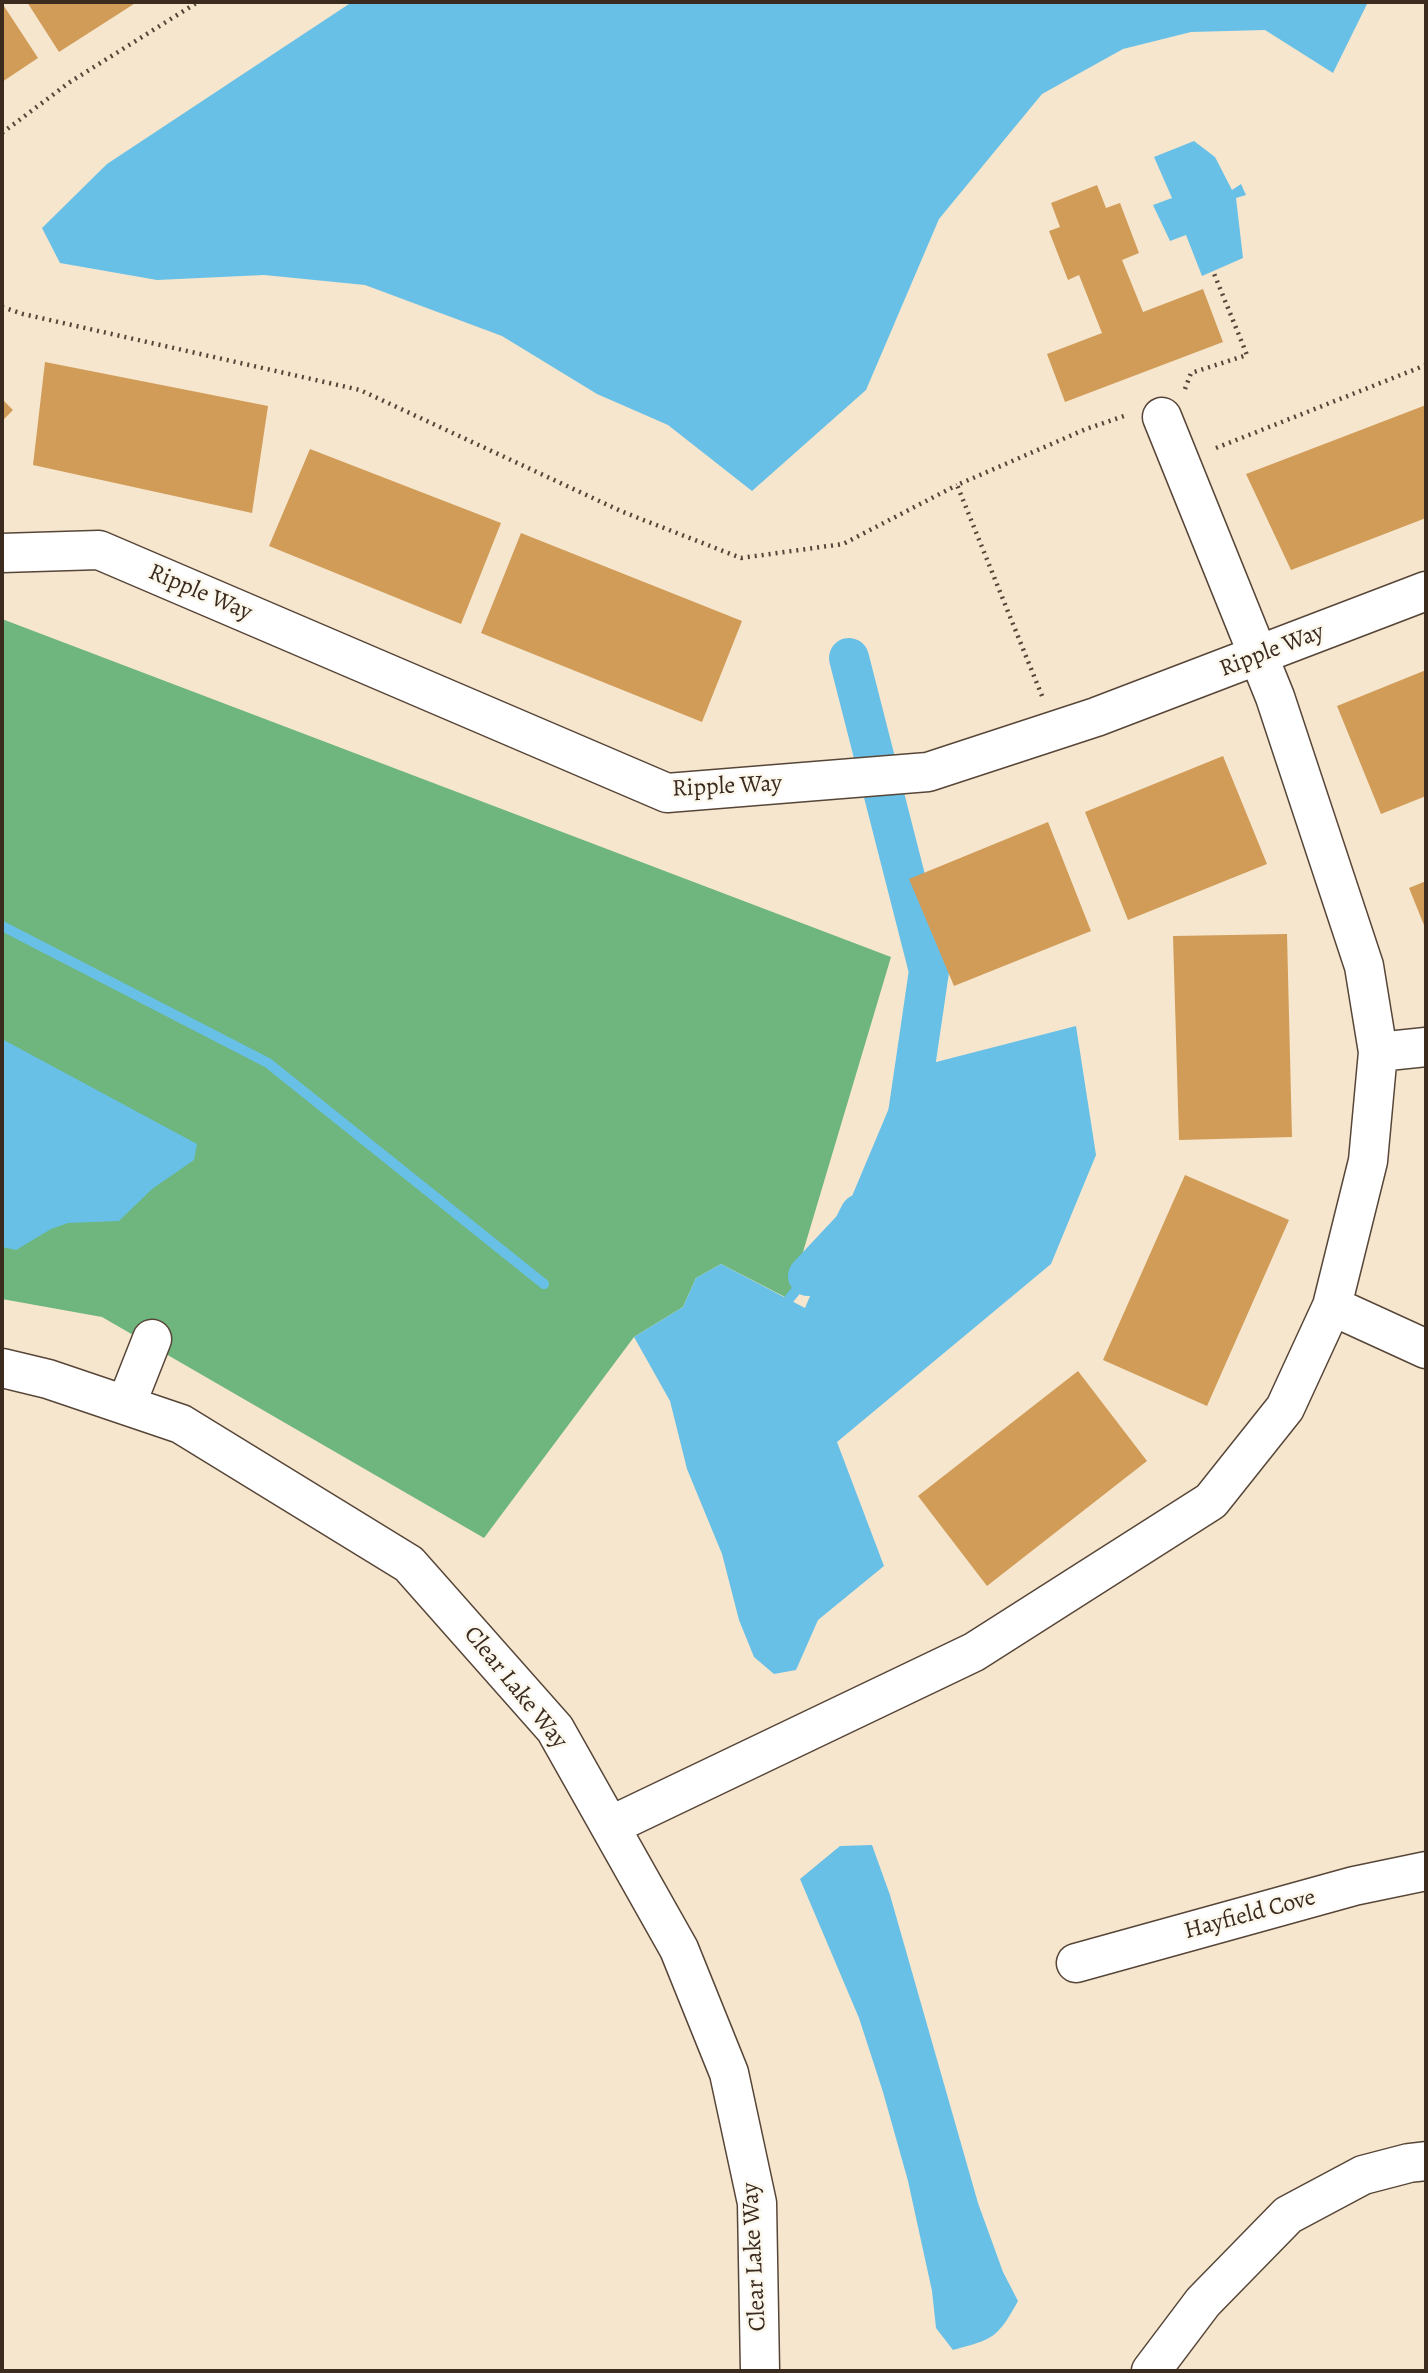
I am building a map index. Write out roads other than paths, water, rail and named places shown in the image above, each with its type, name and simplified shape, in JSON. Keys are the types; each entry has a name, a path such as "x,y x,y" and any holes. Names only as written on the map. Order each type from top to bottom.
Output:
{"street":[{"path":"610,1826 974,1652 1211,1501 1285,1408 1332,1306 1368,1161 1378,1052 1364,966 1275,697 1159,409"},
{"name":"Ripple Way","path":"2,553 99,550 667,793 928,772 1096,717 1426,591"},
{"path":"1378,1052 1426,1047"},
{"path":"1332,1306 1426,1349"},
{"path":"126,1405 152,1339"},
{"name":"Clear Lake Way","path":"2,1368 48,1379 181,1424 410,1564 555,1729 679,1950 729,2073 757,2203 760,2371"},
{"name":"Hayfield Cove","path":"1076,1963 1354,1886 1426,1871"},
{"path":"1150,2371 1203,2302 1288,2215 1363,2175 1426,2161"}],"water":[{"path":"352,2 1368,2 1333,73 1265,30 1191,32 1123,49 1042,94 939,219 866,390 752,491 668,425 597,394 502,336 365,285 264,275 157,280 60,263 42,228 107,164"},
{"path":"1194,141 1215,157 1232,190 1241,184 1246,195 1236,198 1243,258 1202,276 1186,235 1170,241 1153,205 1172,198 1154,157"},
{"path":"1076,1026 1096,1155 1051,1264 837,1442 884,1566 818,1620 796,1670 774,1674 754,1657 739,1620 722,1554 687,1469 670,1401 634,1337 683,1307 696,1278 721,1264 805,1308 905,1070"},
{"path":"2,1039 197,1144 194,1160 152,1189 119,1221 68,1223 51,1229 16,1250 2,1247"},
{"path":"872,1845 890,1895 978,2203 1003,2272 1018,2301 1005,2323 993,2336 953,2350 936,2328 932,2291 908,2181 859,2018 800,1879 840,1846"}],"waterway":[{"path":"849,658 929,971 907,1121"},
{"path":"2,926 268,1063 544,1284"},
{"path":"808,1276 853,1228 860,1214"},
{"path":"789,1299 808,1276"}]}
